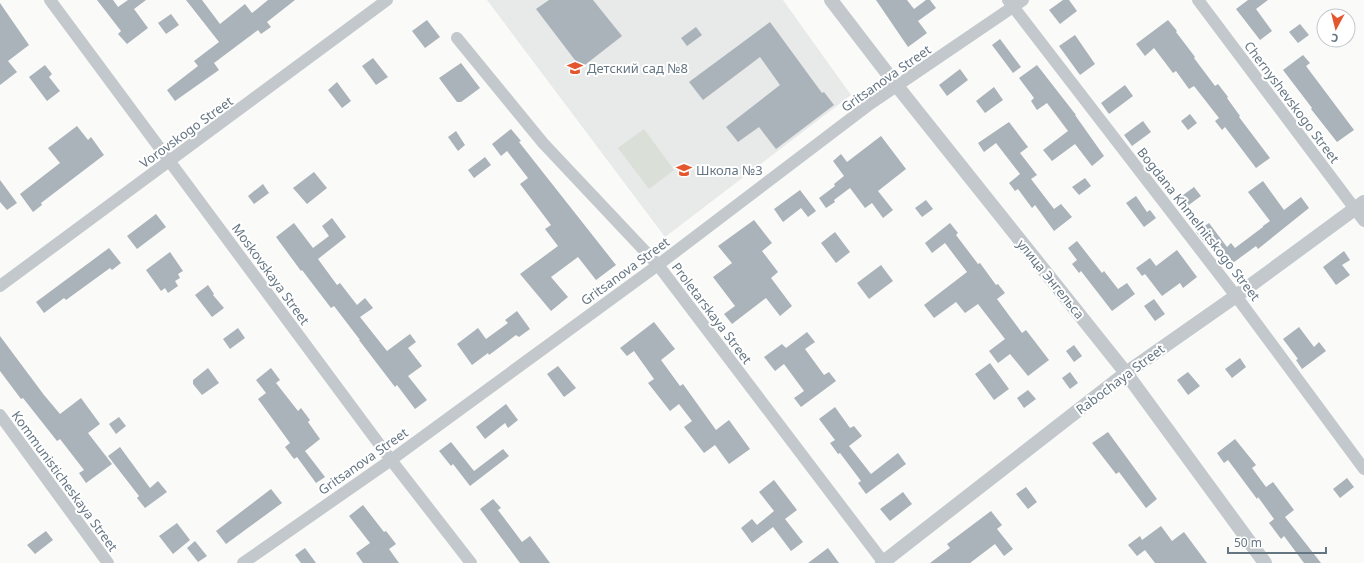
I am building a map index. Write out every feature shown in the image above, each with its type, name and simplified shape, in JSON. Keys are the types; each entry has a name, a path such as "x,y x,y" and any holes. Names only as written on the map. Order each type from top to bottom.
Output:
{"street":[{"name":"Moskovskaya Street","path":"50,0 391,460 471,563"},
{"name":"Vorovskogo Street","path":"0,286 388,0"},
{"name":"улица Энгельса","path":"832,0 898,86 1126,373 1265,563"},
{"name":"Chernyshevskogo Street","path":"1198,0 1359,206 1364,221"},
{"name":"Gritsanova Street","path":"243,563 391,460 658,265 870,104 898,86 1015,2"},
{"name":"Bogdana Khmelnitskogo Street","path":"1015,2 1364,469"},
{"name":"Proletarskaya Street","path":"457,38 543,142 658,265 883,563"},
{"name":"Rabochaya Street","path":"883,563 1126,373 1236,296 1359,206"},
{"name":"Kommunisticheskaya Street","path":"0,415 108,563"}],"shaded area":[{"name":"Школа №3","path":"487,0 783,0 851,95 665,237"},
{"path":"644,129 674,170 649,189 618,148"}],"building":[{"path":"97,0 113,0 118,7 128,0 146,0 134,9 148,28 127,44 118,34 121,31"},
{"path":"186,0 202,0 220,24 245,4 252,13 268,0 295,0 267,22 271,27 261,34 258,30 214,63 219,70 175,101 167,90 198,66 194,61 219,42"},
{"path":"549,0 593,0 622,36 581,68 536,9"},
{"path":"876,0 907,0 914,9 926,0 930,0 936,8 918,21 927,33 908,47"},
{"path":"1063,0 1069,0 1077,11 1060,24 1049,10"},
{"path":"1248,0 1268,0 1256,9 1272,31 1260,40 1236,9"},
{"path":"0,3 29,45 8,61 17,72 0,85"},
{"path":"171,14 179,25 166,34 158,23"},
{"path":"427,20 440,37 425,48 412,31"},
{"path":"1168,20 1215,86 1218,84 1228,97 1227,98 1240,116 1239,117 1270,158 1256,168 1225,127 1222,130 1215,121 1219,118 1194,86 1189,89 1176,71 1173,73 1154,48 1145,56 1136,44"},
{"path":"770,22 822,93 824,92 834,105 776,149 759,127 738,142 726,127 780,85 760,57 703,100 689,82"},
{"path":"1300,24 1309,35 1298,43 1289,32"},
{"path":"696,27 702,35 687,46 681,38"},
{"path":"1075,35 1095,64 1080,75 1059,46"},
{"path":"1000,39 1021,67 1013,73 992,45"},
{"path":"1303,55 1310,63 1306,66 1354,130 1337,142 1283,70"},
{"path":"373,58 388,77 376,85 362,66"},
{"path":"461,63 480,88 461,102 457,102 439,78"},
{"path":"45,65 52,74 49,77 60,91 47,101 29,77"},
{"path":"1037,65 1076,115 1104,156 1092,166 1075,144 1052,161 1043,150 1068,131 1047,103 1037,110 1031,101 1034,98 1019,78"},
{"path":"960,69 968,80 947,96 939,85"},
{"path":"337,82 351,101 342,108 328,90"},
{"path":"1125,85 1133,96 1109,114 1101,103"},
{"path":"994,87 1003,100 985,113 976,101"},
{"path":"1190,114 1197,123 1188,130 1181,121"},
{"path":"1143,121 1151,132 1132,146 1124,135"},
{"path":"1009,122 1028,147 1020,153 1037,175 1031,179 1054,209 1061,204 1072,217 1054,231 1035,205 1032,208 1018,189 1015,191 1009,183 1020,174 996,143 984,152 978,143"},
{"path":"77,126 88,140 91,137 104,155 41,203 42,205 33,212 20,194 60,163 48,148"},
{"path":"511,129 521,141 519,142 616,265 596,280 578,257 551,277 568,297 551,311 520,274 558,246 545,229 551,225 520,184 528,178 507,151 501,156 492,144"},
{"path":"456,131 465,145 458,151 448,137"},
{"path":"881,136 906,169 878,191 893,210 883,218 872,203 865,208 850,188 826,208 819,198 835,186 834,184 844,176 833,161 841,154 847,162"},
{"path":"485,157 491,165 474,178 468,170"},
{"path":"314,172 327,188 307,204 293,188"},
{"path":"1085,178 1091,186 1079,195 1072,187"},
{"path":"0,180 17,203 7,210 0,202"},
{"path":"1263,181 1284,210 1301,197 1309,208 1258,249 1256,246 1226,268 1206,242 1205,243 1196,232 1209,223 1227,247 1231,243 1235,248 1263,227 1270,221 1248,192"},
{"path":"263,184 269,193 254,204 248,196"},
{"path":"1194,187 1201,196 1182,210 1175,201"},
{"path":"800,190 816,211 808,217 801,208 783,222 774,209"},
{"path":"1136,196 1147,212 1150,210 1156,218 1144,227 1126,203"},
{"path":"926,200 933,209 922,217 915,208"},
{"path":"156,214 166,227 137,249 127,236"},
{"path":"332,218 346,237 318,259 337,285 340,283 357,305 365,298 373,308 360,317 387,351 410,334 416,342 408,348 422,366 408,376 427,400 415,409 397,385 395,387 334,306 331,308 302,270 301,271 276,237 294,223 313,248 329,236 322,226"},
{"path":"754,220 772,243 762,251 778,272 771,278 792,306 780,316 766,298 732,324 724,314 735,306 713,277 732,263 718,246"},
{"path":"950,223 958,233 956,235 978,264 980,263 996,285 998,284 1005,293 997,299 1022,333 1026,330 1049,360 1028,376 1010,354 998,363 989,351 1005,339 978,304 965,313 956,302 934,318 924,305 967,272 945,243 932,253 925,243"},
{"path":"835,232 850,252 836,263 821,243"},
{"path":"1077,241 1102,273 1104,271 1118,289 1127,283 1135,294 1112,311 1081,271 1079,273 1072,264 1077,260 1068,248"},
{"path":"109,248 121,263 112,270 110,268 66,300 64,298 44,313 36,302"},
{"path":"1177,250 1197,277 1183,288 1180,283 1162,296 1145,274 1142,276 1136,268 1150,258 1156,266"},
{"path":"1344,251 1350,260 1342,265 1350,275 1336,285 1323,267"},
{"path":"170,252 183,271 178,274 180,278 175,281 178,286 168,293 165,288 161,291 146,270"},
{"path":"881,265 893,281 869,299 857,283"},
{"path":"208,285 214,294 213,295 224,308 212,317 195,295"},
{"path":"1154,299 1165,314 1155,321 1144,306"},
{"path":"517,311 530,329 519,337 516,335 489,355 488,353 472,365 457,344 478,328 486,339 508,323 505,320"},
{"path":"654,322 675,349 661,360 680,386 683,384 716,430 729,420 750,449 729,464 715,445 704,453 684,427 692,421 679,404 670,411 648,383 654,379 634,351 627,356 620,348"},
{"path":"1299,327 1314,347 1319,342 1326,351 1302,369 1296,360 1298,359 1283,339"},
{"path":"238,328 245,338 230,349 223,339"},
{"path":"807,332 815,342 805,349 824,375 829,372 836,381 801,407 794,398 804,391 784,364 775,371 764,357 782,344 786,348"},
{"path":"0,336 60,414 81,398 100,424 88,433 112,464 86,483 79,473 84,470 60,439 57,441 23,398 21,399 0,371"},
{"path":"1074,345 1082,356 1074,362 1066,351"},
{"path":"1240,358 1246,367 1232,378 1225,369"},
{"path":"990,363 1009,389 994,400 975,374"},
{"path":"558,366 576,388 564,397 547,374"},
{"path":"208,368 219,383 202,395 193,384 193,380"},
{"path":"271,368 280,380 276,383 298,411 301,408 310,420 308,422 320,439 305,451 325,477 316,483 297,457 294,459 285,447 290,443 258,399 266,393 256,380"},
{"path":"1070,372 1078,383 1070,389 1062,378"},
{"path":"1188,372 1200,386 1188,395 1177,380"},
{"path":"1028,390 1036,399 1024,408 1017,398"},
{"path":"506,404 518,420 508,428 505,423 485,439 476,427"},
{"path":"835,407 850,428 854,426 862,436 849,446 871,474 898,453 906,464 866,494 858,483 861,481 840,453 838,454 830,443 835,440 819,419"},
{"path":"119,417 126,426 116,434 109,424"},
{"path":"1108,432 1157,499 1146,508 1119,472 1116,474 1092,443"},
{"path":"1235,439 1256,465 1252,468 1266,487 1273,482 1294,510 1285,517 1321,563 1304,563 1284,536 1281,539 1269,523 1274,519 1258,497 1257,499 1228,460 1224,463 1217,453"},
{"path":"451,442 474,471 503,449 509,456 470,486 453,464 451,466 439,451"},
{"path":"120,447 150,488 158,481 167,492 145,508 137,498 139,496 108,456"},
{"path":"1347,478 1354,487 1340,498 1333,489"},
{"path":"774,480 797,510 785,519 803,542 791,551 773,527 752,543 741,528 752,519 757,525 774,511 759,492"},
{"path":"1026,487 1037,502 1028,509 1016,494"},
{"path":"271,489 282,503 226,544 216,531"},
{"path":"903,492 912,504 890,521 880,509"},
{"path":"493,499 501,508 498,510 522,542 530,536 550,563 520,563 480,509"},
{"path":"363,505 384,532 386,531 396,544 389,549 399,563 363,563 356,553 370,543 349,516"},
{"path":"991,511 1002,525 997,529 1013,549 1004,556 995,544 970,563 930,563 950,548 947,544"},
{"path":"177,523 190,540 173,554 159,536"},
{"path":"1161,526 1172,541 1184,532 1207,563 1155,563 1145,550 1137,556 1128,545 1140,536 1142,540"},
{"path":"46,531 53,540 35,554 27,545"},
{"path":"195,541 207,556 198,562 187,548"},
{"path":"305,548 316,563 301,563 295,555"},
{"path":"828,548 839,563 808,563"}],"place":[{"name":"Детский сад №8","path":"575,68"},
{"name":"Школа №3","path":"684,170"}]}
